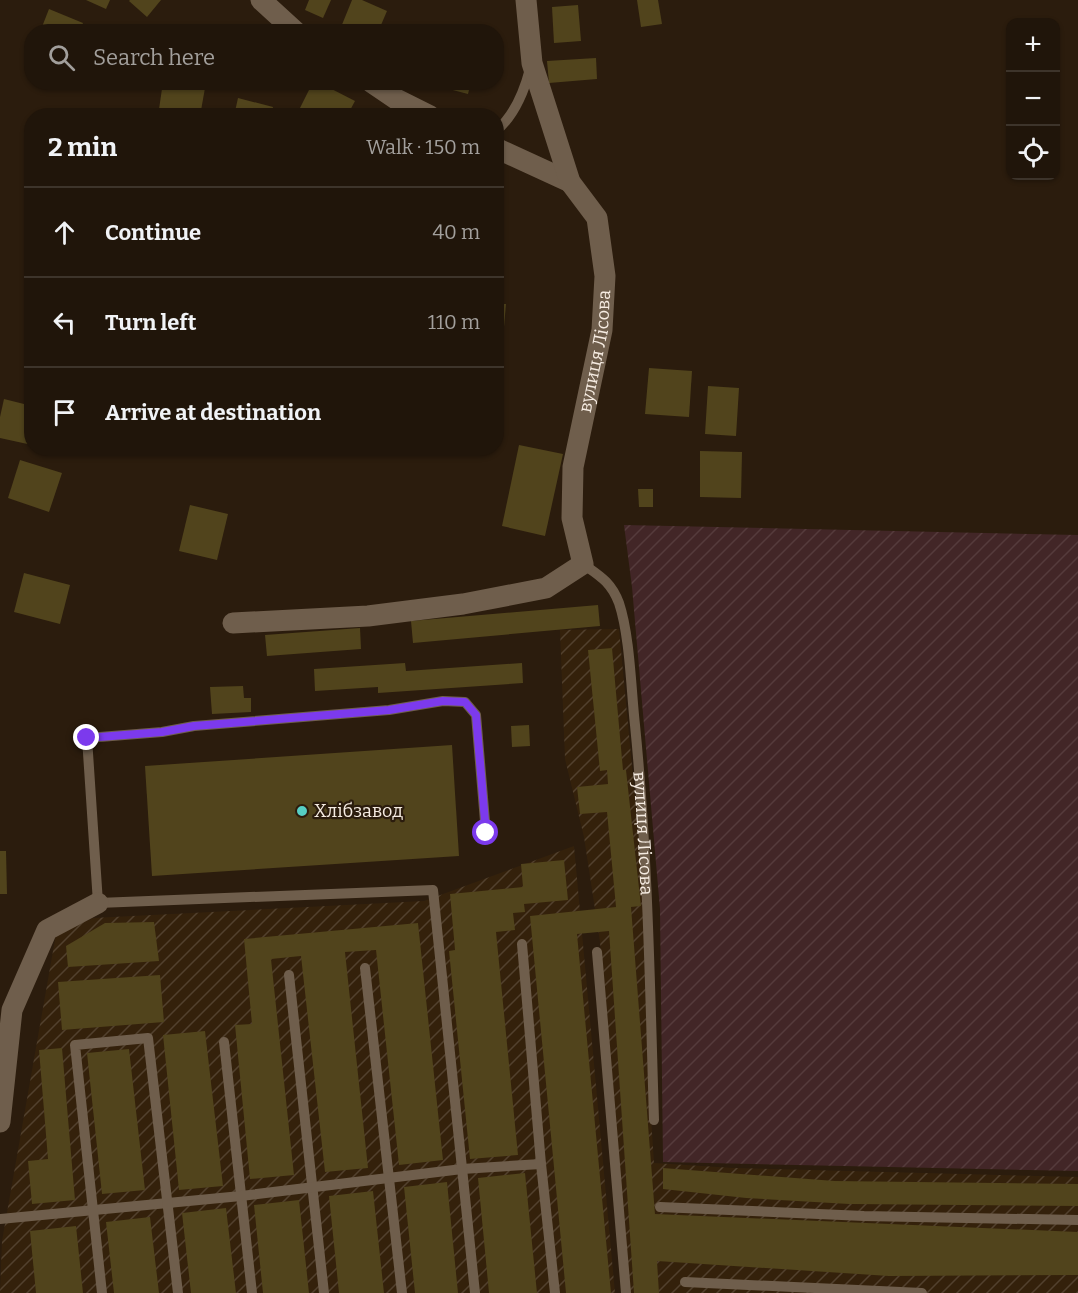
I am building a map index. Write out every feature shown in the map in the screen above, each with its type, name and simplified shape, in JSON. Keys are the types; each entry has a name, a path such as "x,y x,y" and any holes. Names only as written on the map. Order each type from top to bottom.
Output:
{"street":[{"path":"261,0 287,24"},
{"name":"вулиця Лісова","path":"526,0 531,63 570,182 597,218 605,276 602,330 573,467 573,518 583,564"},
{"path":"383,90 413,108"},
{"name":"вулиця Лісова","path":"504,152 570,182"},
{"path":"233,622 368,616 463,604 546,588 583,564"},
{"path":"0,1122 12,1010 47,930 98,903"}],"lane":[{"path":"504,124 526,84 531,63"},
{"name":"вулиця Лісова","path":"583,564 608,581 619,604 627,644 638,758 648,929 654,1120"},
{"path":"476,1293 433,890 98,903 87,738 162,732 194,726 389,710 443,701 465,702 476,715 486,833"},
{"path":"522,944 555,1293"},
{"path":"597,952 626,1293"},
{"path":"365,968 402,1293"},
{"path":"289,975 324,1293"},
{"path":"102,1293 75,1045 148,1038 178,1293"},
{"path":"224,1042 252,1293"},
{"path":"0,1219 241,1196 462,1169 541,1164"},
{"path":"660,1207 864,1216 1078,1220"},
{"path":"685,1282 922,1293"}],"shaded area":[{"path":"624,525 1078,535 1078,1171 663,1162 660,909 632,587"},
{"path":"619,629 637,819 646,951 648,1072 654,1163 733,1168 1078,1177 1078,1293 629,1293 600,942 584,837 565,759 560,630"},
{"path":"574,846 615,1293 0,1293 2,1241 56,934 93,918 424,901"}],"building":[{"path":"86,0 110,0 106,9"},
{"path":"130,0 161,0 147,17"},
{"path":"309,0 331,0 323,18 305,10"},
{"path":"352,0 362,0 387,11 381,24 342,24"},
{"path":"637,0 658,0 662,24 641,27"},
{"path":"578,5 581,41 554,43 552,7"},
{"path":"49,9 83,23 83,24 43,24"},
{"path":"596,58 597,79 549,83 547,61"},
{"path":"162,90 205,90 201,108 159,108"},
{"path":"309,90 334,90 355,101 351,108 300,108"},
{"path":"453,90 469,90 468,94"},
{"path":"238,98 273,107 273,108 236,108"},
{"path":"504,304 506,304 504,327"},
{"path":"649,368 692,371 689,417 645,414"},
{"path":"708,386 739,388 736,436 705,434"},
{"path":"4,399 24,404 24,443 0,438 0,417"},
{"path":"519,445 563,454 545,536 502,526"},
{"path":"700,451 742,452 741,498 700,497"},
{"path":"20,460 62,473 49,512 8,498"},
{"path":"638,489 653,489 653,507 639,507"},
{"path":"190,505 228,514 217,560 179,551"},
{"path":"24,573 70,585 60,624 14,612"},
{"path":"598,605 600,626 413,643 411,621"},
{"path":"360,628 361,649 267,656 265,635"},
{"path":"612,648 623,770 626,770 641,906 631,907 655,1214 1078,1232 1078,1275 889,1276 657,1261 659,1293 634,1293 609,931 577,934 611,1293 566,1293 530,916 616,907 607,812 580,814 577,787 608,784 607,770 600,771 588,650"},
{"path":"405,663 406,671 522,663 523,683 378,693 378,687 315,691 314,669"},
{"path":"243,686 244,698 251,698 251,712 212,714 210,687"},
{"path":"529,725 530,746 512,747 511,726"},
{"name":"Хлібзавод","path":"452,745 459,856 152,876 145,766"},
{"path":"0,851 6,851 7,894 0,894"},
{"path":"564,860 568,900 524,904 525,912 513,913 515,930 496,932 518,1155 470,1159 449,951 455,950 450,894 523,887 521,864"},
{"path":"154,922 159,961 68,967 66,946 105,923"},
{"path":"418,923 443,1160 399,1165 376,950 345,952 368,1168 325,1172 301,956 271,959 294,1175 250,1179 235,1025 252,1024 244,939"},
{"path":"160,975 164,1022 62,1030 58,982"},
{"path":"205,1031 223,1186 179,1190 163,1035"},
{"path":"62,1048 75,1200 32,1204 28,1161 48,1159 39,1050"},
{"path":"129,1049 145,1190 102,1194 87,1053"},
{"path":"663,1168 835,1181 1078,1184 1078,1206 849,1204 746,1198 663,1189"},
{"path":"525,1173 537,1293 489,1293 478,1178"},
{"path":"447,1182 458,1293 415,1293 404,1187"},
{"path":"373,1191 384,1293 339,1293 329,1196"},
{"path":"299,1200 309,1293 263,1293 254,1205"},
{"path":"226,1208 236,1293 191,1293 182,1213"},
{"path":"150,1217 159,1293 114,1293 106,1222"},
{"path":"76,1226 83,1293 36,1293 30,1231"}],"place":[{"name":"Хлібзавод","path":"302,811"}],"route":[{"path":"87,738 162,732 194,726 389,710 443,701 465,702 476,715 486,833"}]}
